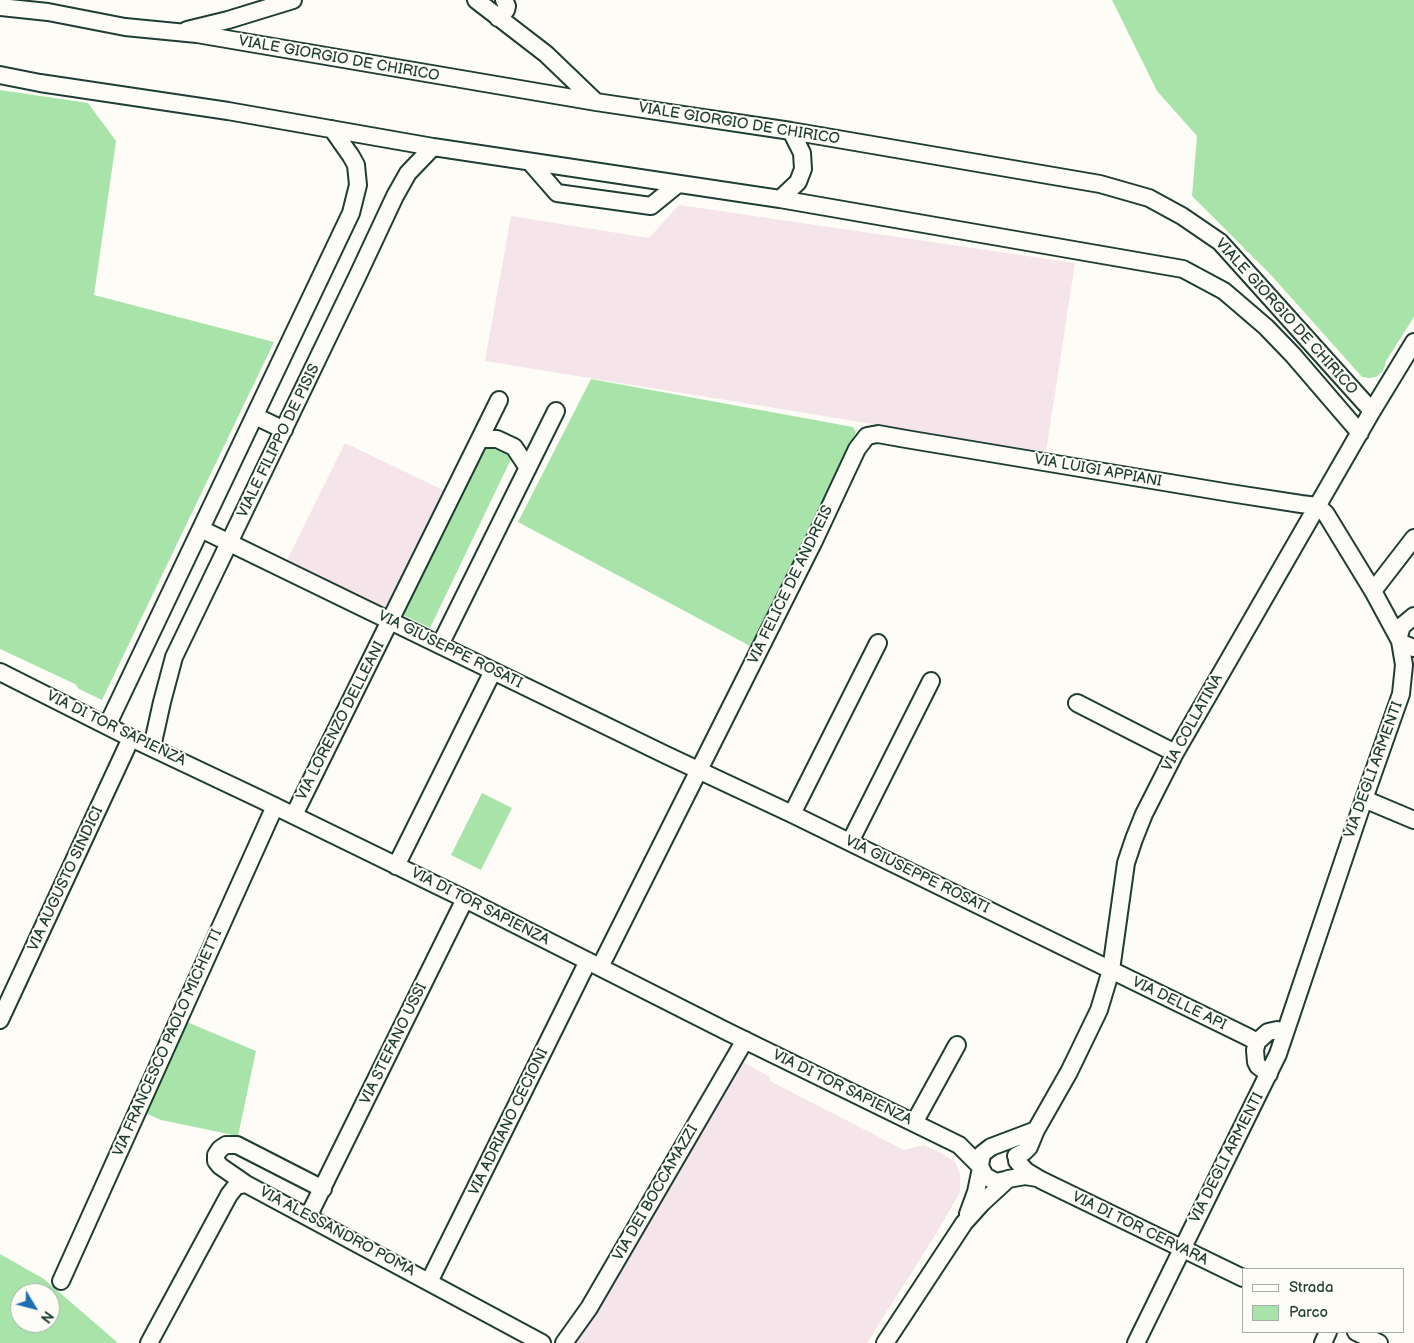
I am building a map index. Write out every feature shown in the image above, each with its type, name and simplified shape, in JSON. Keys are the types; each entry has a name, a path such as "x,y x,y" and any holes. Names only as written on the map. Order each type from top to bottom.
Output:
{"street":[{"path":"178,32 228,20 293,0"},
{"path":"476,0 546,54 596,102"},
{"path":"498,18 506,10 507,6 504,0"},
{"name":"VIALE GIORGIO DE CHIRICO","path":"0,6 48,12 125,27 178,32 596,102 791,131 1100,184 1149,198 1182,216 1220,242 1372,410"},
{"name":"VIALE GIORGIO DE CHIRICO","path":"0,15 21,9"},
{"name":"VIALE GIORGIO DE CHIRICO","path":"0,75 40,83 228,111 433,148 780,199 1183,269 1224,291 1266,327 1293,355 1360,433"},
{"name":"VIALE FILIPPO DE PISIS","path":"107,726 256,416 355,204 358,185 356,165 332,129"},
{"path":"780,199 798,182 803,169 802,153 791,131"},
{"name":"VIALE FILIPPO DE PISIS","path":"152,747 174,657 395,196 408,173 433,148"},
{"path":"530,162 557,193 651,206 678,184"},
{"name":"VIA COLLATINA","path":"1016,1158 1028,1149 1036,1130 1069,1072 1104,998 1111,970 1129,852 1144,814 1175,753 1372,410 1414,342"},
{"name":"VIA LORENZO DELLEANI","path":"294,815 499,400"},
{"path":"440,645 556,411"},
{"path":"256,416 284,430"},
{"name":"VIA LUIGI APPIANI","path":"878,434 1317,506"},
{"name":"VIA FELICE DE ANDREIS","path":"594,964 685,798 813,543 857,449 867,436 878,434"},
{"path":"480,439 497,438 514,447 528,468"},
{"name":"VIA DEGLI ARMENTI","path":"1136,1343 1181,1249 1268,1078 1364,798 1408,697 1404,665 1407,645 1326,514 1317,506"},
{"name":"VIA GIUSEPPE ROSATI","path":"201,529 1111,970"},
{"path":"1372,591 1414,538"},
{"path":"1407,645 1399,632 1402,626 1414,616"},
{"path":"792,814 878,643"},
{"path":"396,866 493,671"},
{"name":"VIA DI TOR SAPIENZA","path":"0,672 107,726 465,899 745,1040 959,1144"},
{"path":"850,842 931,681"},
{"path":"1077,703 1175,753"},
{"name":"VIA AUGUSTO SINDICI","path":"0,1020 132,738"},
{"path":"1364,798 1414,820"},
{"name":"VIA FRANCESCO PAOLO MICHETTI","path":"61,1280 275,806"},
{"name":"VIA STEFANO USSI","path":"308,1217 465,899"},
{"name":"VIA ADRIANO CECIONI","path":"429,1282 594,964"},
{"name":"VIA DELLE API","path":"1111,970 1252,1040"},
{"path":"1268,1078 1256,1062 1252,1040 1287,1025"},
{"name":"VIA DEI BOCCAMAZZI","path":"564,1343 589,1308 745,1040"},
{"path":"914,1123 957,1045"},
{"path":"964,1223 976,1192 982,1154 995,1146 1036,1130"},
{"path":"959,1144 995,1146 1010,1149 1026,1171 1037,1178"},
{"path":"959,1144 990,1180 996,1182 1025,1176 1037,1178"},
{"path":"246,1184 220,1166 216,1161 216,1155 226,1145 239,1146 323,1189"},
{"path":"885,1343 964,1223 1015,1170 1016,1158"},
{"name":"VIA DI TOR CERVARA","path":"1037,1178 1242,1278"},
{"name":"VIA ALESSANDRO POMA","path":"149,1343 229,1195 236,1186 246,1184 542,1343"},
{"path":"1358,1333 1376,1342"}],"shaded area":[{"path":"679,205 1075,263 1046,452 485,361 511,216 649,238"},
{"path":"345,443 445,491 387,609 287,560"},
{"path":"741,1061 770,1077 770,1081 904,1150 924,1145 955,1162 960,1174 960,1192 937,1232 867,1343 576,1343 672,1182"}],"green space":[{"path":"1112,0 1414,0 1414,317 1386,361 1383,371 1376,377 1362,377 1271,275 1192,196 1197,136 1157,91"},
{"path":"0,90 88,103 116,141 94,295 274,342 102,700 79,689 75,684 0,649"},
{"path":"591,379 853,427 856,432 752,647 518,522"},
{"path":"481,443 512,457 430,628 399,613"},
{"path":"482,793 512,808 481,870 451,855"},
{"path":"187,1022 256,1051 238,1136 161,1120 145,1113"},
{"path":"0,1254 49,1283 10,1283 10,1333 60,1333 60,1293 118,1343 0,1343"}]}
